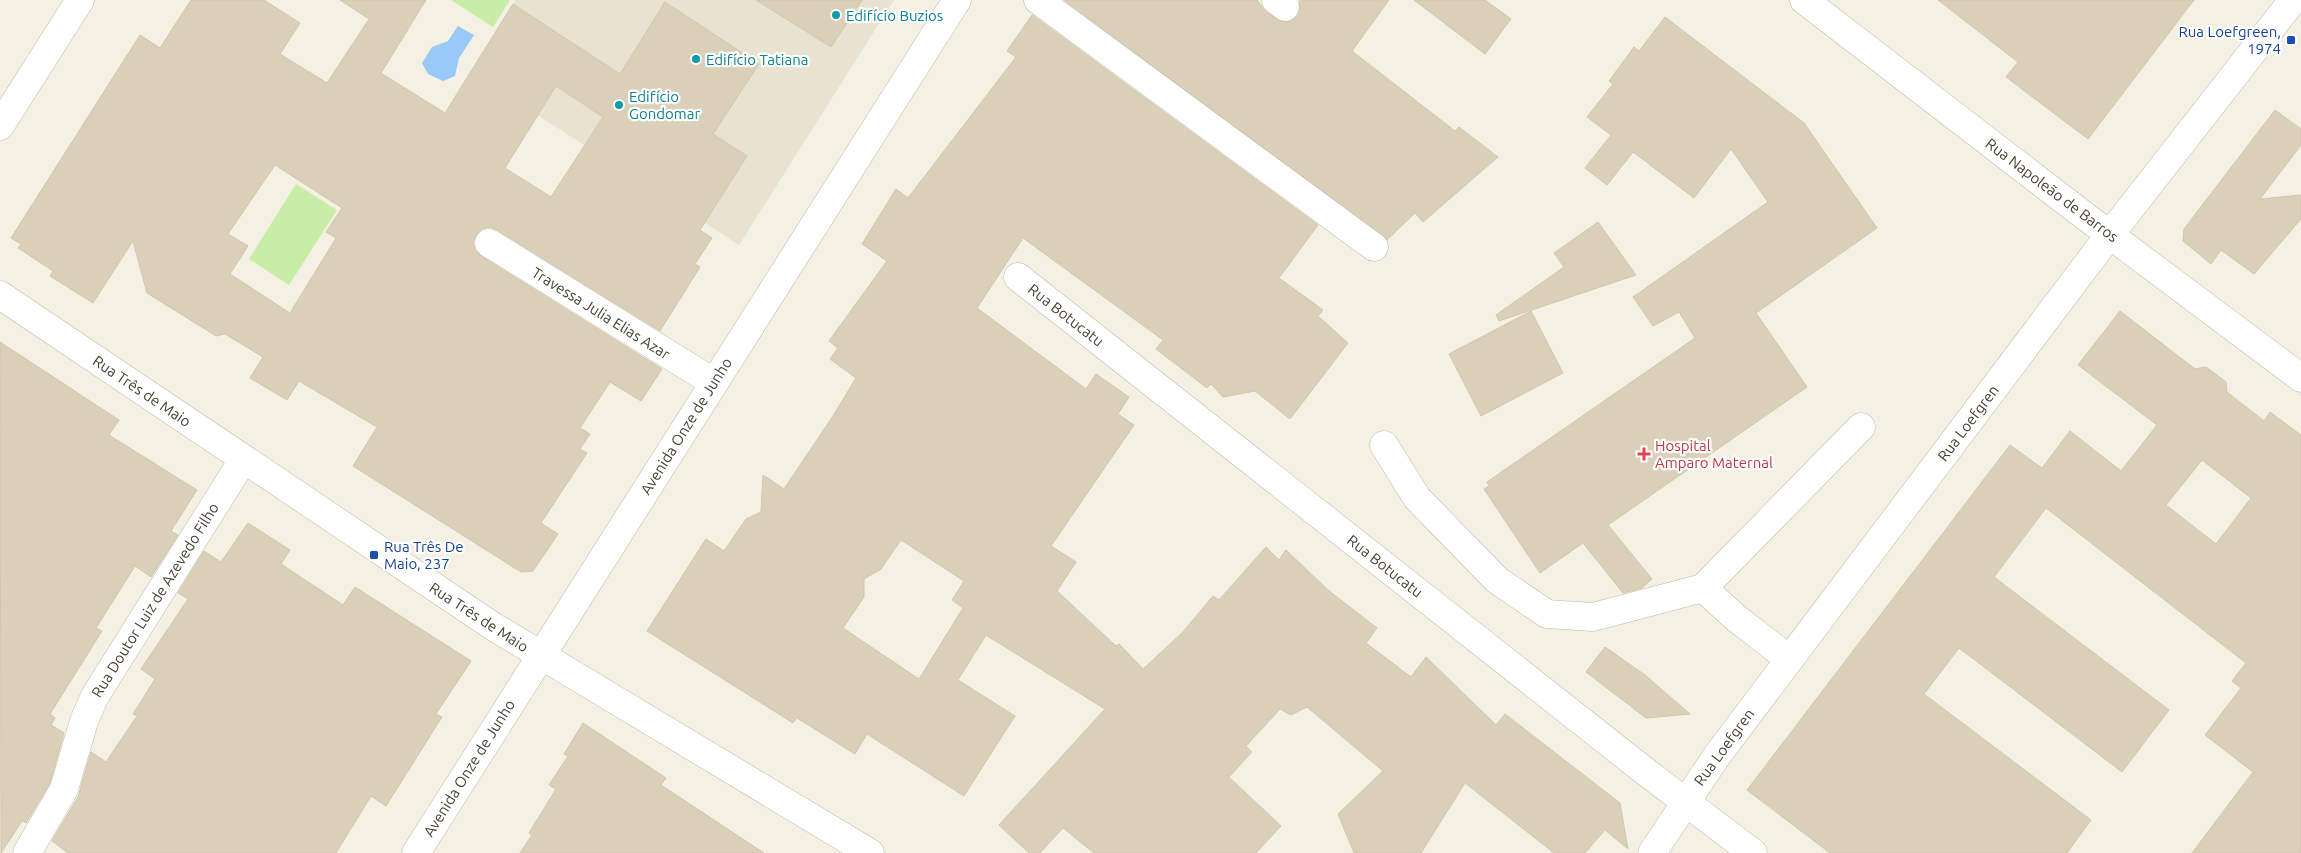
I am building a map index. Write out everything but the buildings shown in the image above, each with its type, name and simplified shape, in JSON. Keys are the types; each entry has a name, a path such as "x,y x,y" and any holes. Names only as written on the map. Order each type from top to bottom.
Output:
{"street":[{"path":"0,126 80,0"},
{"name":"Avenida Onze de Junho","path":"416,853 957,0"},
{"path":"1038,0 1374,248"},
{"name":"Rua Napoleão de Barros","path":"1804,0 2110,235 2301,378"},
{"name":"Rua Loefgren","path":"1652,853 1685,801 1789,659 2110,235 2292,0"},
{"name":"Travessa Julia Elias Azar","path":"489,243 713,382"},
{"name":"Rua Botucatu","path":"1018,277 1753,853"},
{"name":"Rua Três de Maio","path":"0,295 243,460 540,657 870,853"},
{"path":"1384,445 1416,498 1497,580 1547,614 1593,616 1703,588 1861,427"},
{"name":"Rua Doutor Luiz de Azevedo Filho","path":"28,853 64,789 84,721 95,696 243,460"},
{"path":"1703,588 1736,618 1789,659"}],"shaded area":[{"path":"516,0 894,0 739,245 471,72"}],"green space":[{"path":"451,0 510,0 493,27"},
{"path":"296,184 337,210 289,285 249,259"}],"water":[{"path":"458,26 474,35 459,58 455,76 443,81 428,74 422,63 432,47 448,41"}],"place":[{"name":"Edifício Buzios","path":"836,15"},
{"name":"Rua Loefgreen, 1974","path":"2291,40"},
{"name":"Edifício Tatiana","path":"696,59"},
{"name":"Edifício Gondomar","path":"619,105"},
{"name":"Hospital Amparo Maternal","path":"1644,454"},
{"name":"Rua Três De Maio, 237","path":"374,555"}]}
